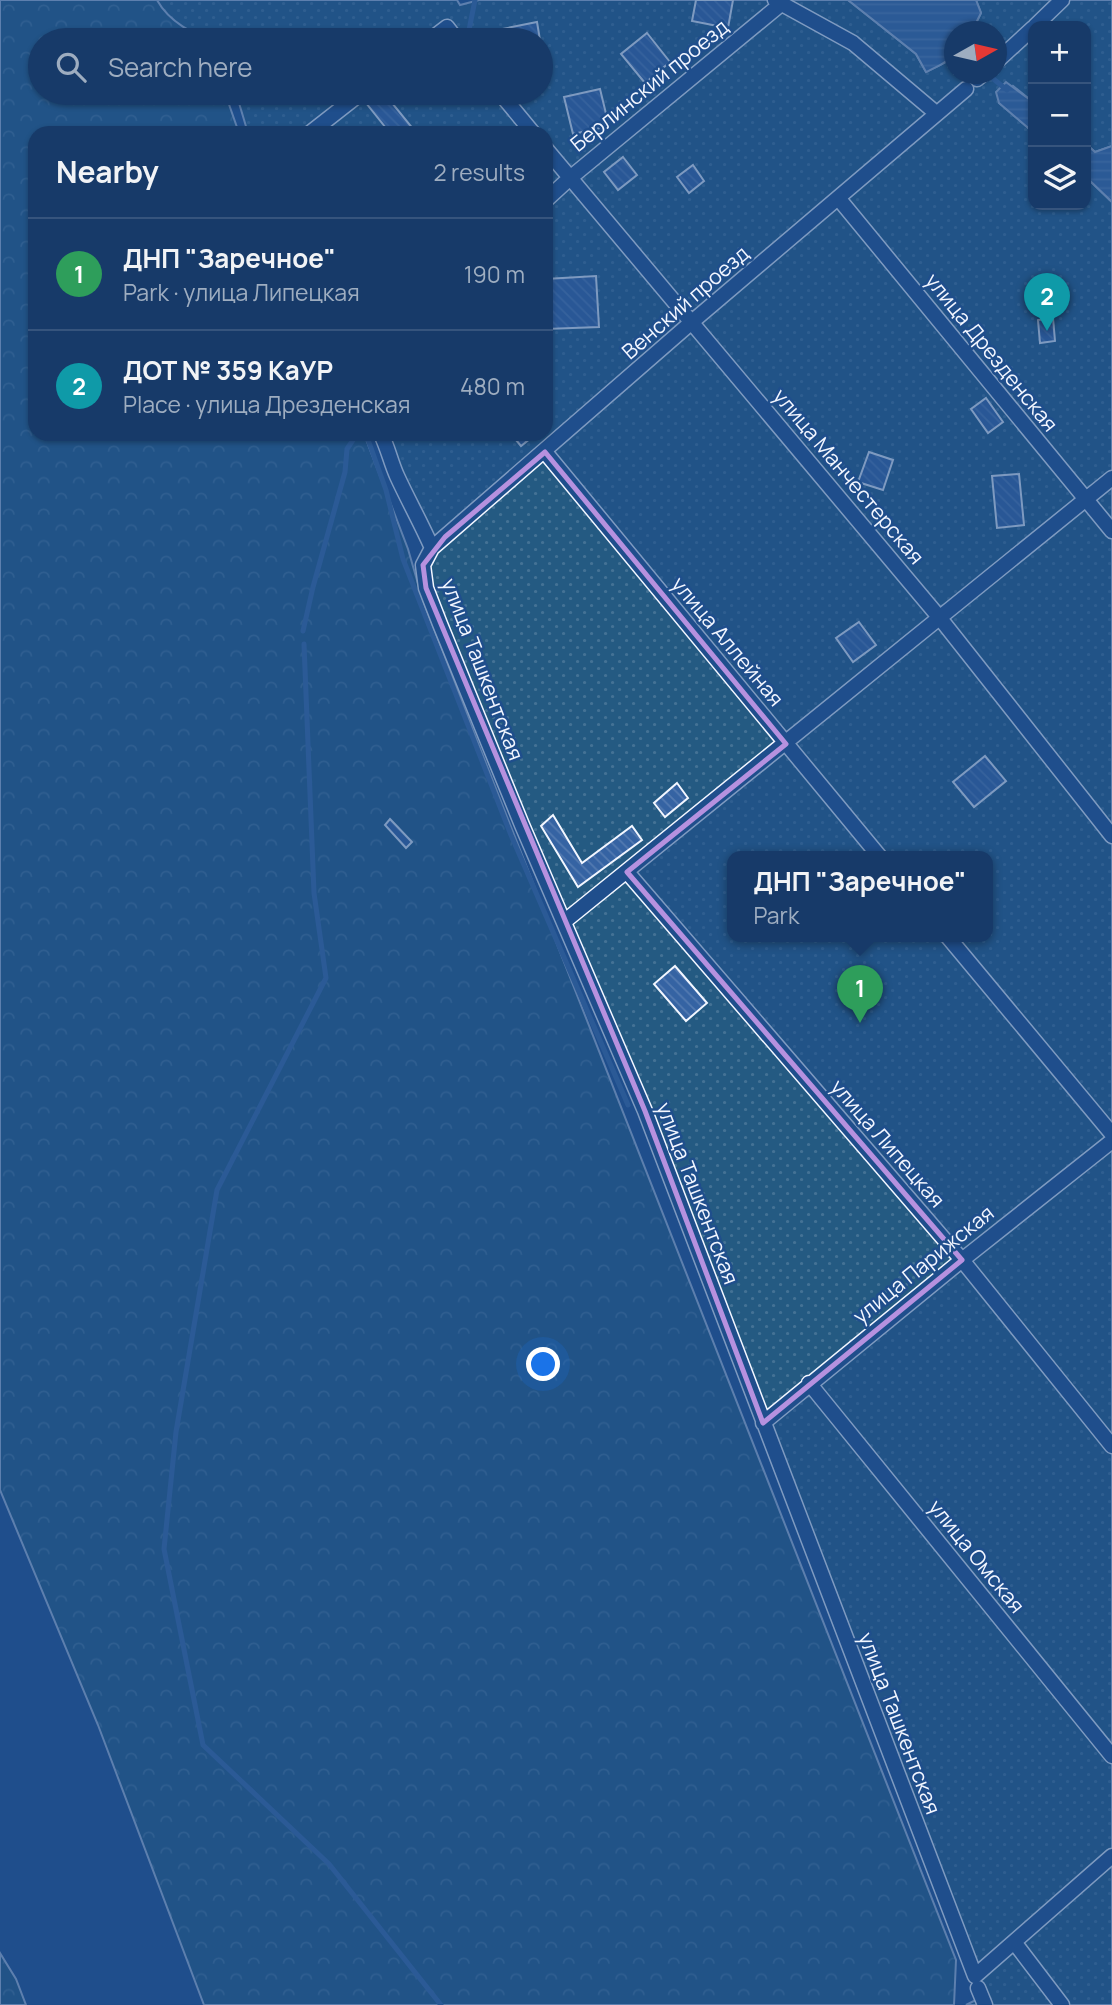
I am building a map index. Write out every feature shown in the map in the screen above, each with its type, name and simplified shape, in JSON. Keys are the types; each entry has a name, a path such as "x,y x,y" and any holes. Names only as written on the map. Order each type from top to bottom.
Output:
{"street":[{"path":"1040,21 1062,0"},
{"path":"778,2 853,43 936,113"},
{"name":"Берлинский проезд","path":"553,194 778,2"},
{"path":"1007,52 1028,33"},
{"name":"Венский проезд","path":"432,548 966,89"},
{"path":"319,126 346,105"},
{"path":"510,105 527,126"},
{"name":"улица Манчестерская","path":"553,157 939,617 1112,836"},
{"name":"улица Дрезденская","path":"839,199 1112,531"},
{"path":"384,441 396,473 432,548"},
{"name":"улица Аллейная","path":"545,452 875,851"},
{"path":"565,922 1112,478"},
{"name":"улица Ташкентская","path":"432,548 423,565 426,588 522,825 645,1111 985,2005"},
{"name":"улица Липецкая","path":"627,872 961,1260 1112,1446"},
{"path":"952,942 1112,1134"},
{"name":"улица Парижская","path":"762,1423 1112,1141"},
{"name":"улица Омская","path":"809,1383 1112,1756"},
{"path":"976,1982 1014,1942 1112,1856"},
{"path":"1014,1942 1062,2005"}],"highlighted area":[{"path":"545,452 786,744 627,872 962,1260 763,1423 645,1111 426,588 423,565 445,537"}],"green space":[{"path":"0,0 157,0 185,28 28,28 28,105 229,105 237,126 28,126 28,441 367,441 408,549 425,608 956,1960 954,2005 204,2005 98,1725 0,1490"},
{"path":"157,0 457,0 460,5 479,0 848,0 916,54 926,72 944,63 944,84 1007,84 1007,21 977,21 981,13 976,0 1112,0 1112,146 1095,152 1091,148 1091,21 1028,21 1028,98 1013,86 999,103 1028,128 1028,210 1091,210 1091,182 1112,202 1112,2005 966,2005 982,1997 645,1111 426,583 429,541 384,441 553,441 553,126 246,126 240,105 553,105 553,28 186,28 175,21"},
{"path":"0,1953 16,1979 26,2005 0,2005"}],"shaded area":[{"path":"848,0 976,0 981,13 977,21 944,21 944,63 926,72 916,54"},
{"path":"1007,83 1028,98 1028,128 999,103 996,92"},
{"path":"1112,146 1112,202 1091,182 1091,148 1095,152"}],"building":[{"path":"696,0 733,0 728,28 692,21"},
{"path":"537,22 538,28 507,28"},
{"path":"647,33 670,62 645,83 621,54"},
{"path":"600,89 609,126 573,134 564,97"},
{"path":"368,105 394,105 411,126 384,126"},
{"path":"623,157 637,175 618,190 604,172"},
{"path":"693,165 704,181 689,193 677,177"},
{"path":"596,276 599,327 553,329 553,279"},
{"path":"1053,318 1055,341 1040,343 1038,320"},
{"path":"986,398 1003,422 988,433 971,409"},
{"path":"869,452 893,460 883,490 858,482"},
{"path":"1019,474 1024,525 997,528 992,476"},
{"path":"859,622 876,645 853,662 836,638"},
{"path":"985,756 1006,781 974,807 953,782"},
{"path":"677,783 688,798 665,817 654,803"},
{"path":"553,815 582,863 632,826 642,840 578,887 541,826"},
{"path":"390,819 412,842 406,848 385,825"},
{"path":"675,966 707,1003 686,1021 654,984"}],"waterway":[{"path":"469,28 475,0"},
{"path":"1000,84 1007,90"},
{"path":"303,631 345,472 347,449 352,441"},
{"path":"368,441 386,490 403,559 511,835 628,1105"},
{"path":"304,644 314,893 326,978 217,1190 176,1432 164,1549 203,1745 329,1864 441,2005"}],"place":[{"name":"ДОТ № 359 КаУР","path":"1047,331"},
{"name":"ДНП \"Заречное\"","path":"860,1023"}]}
